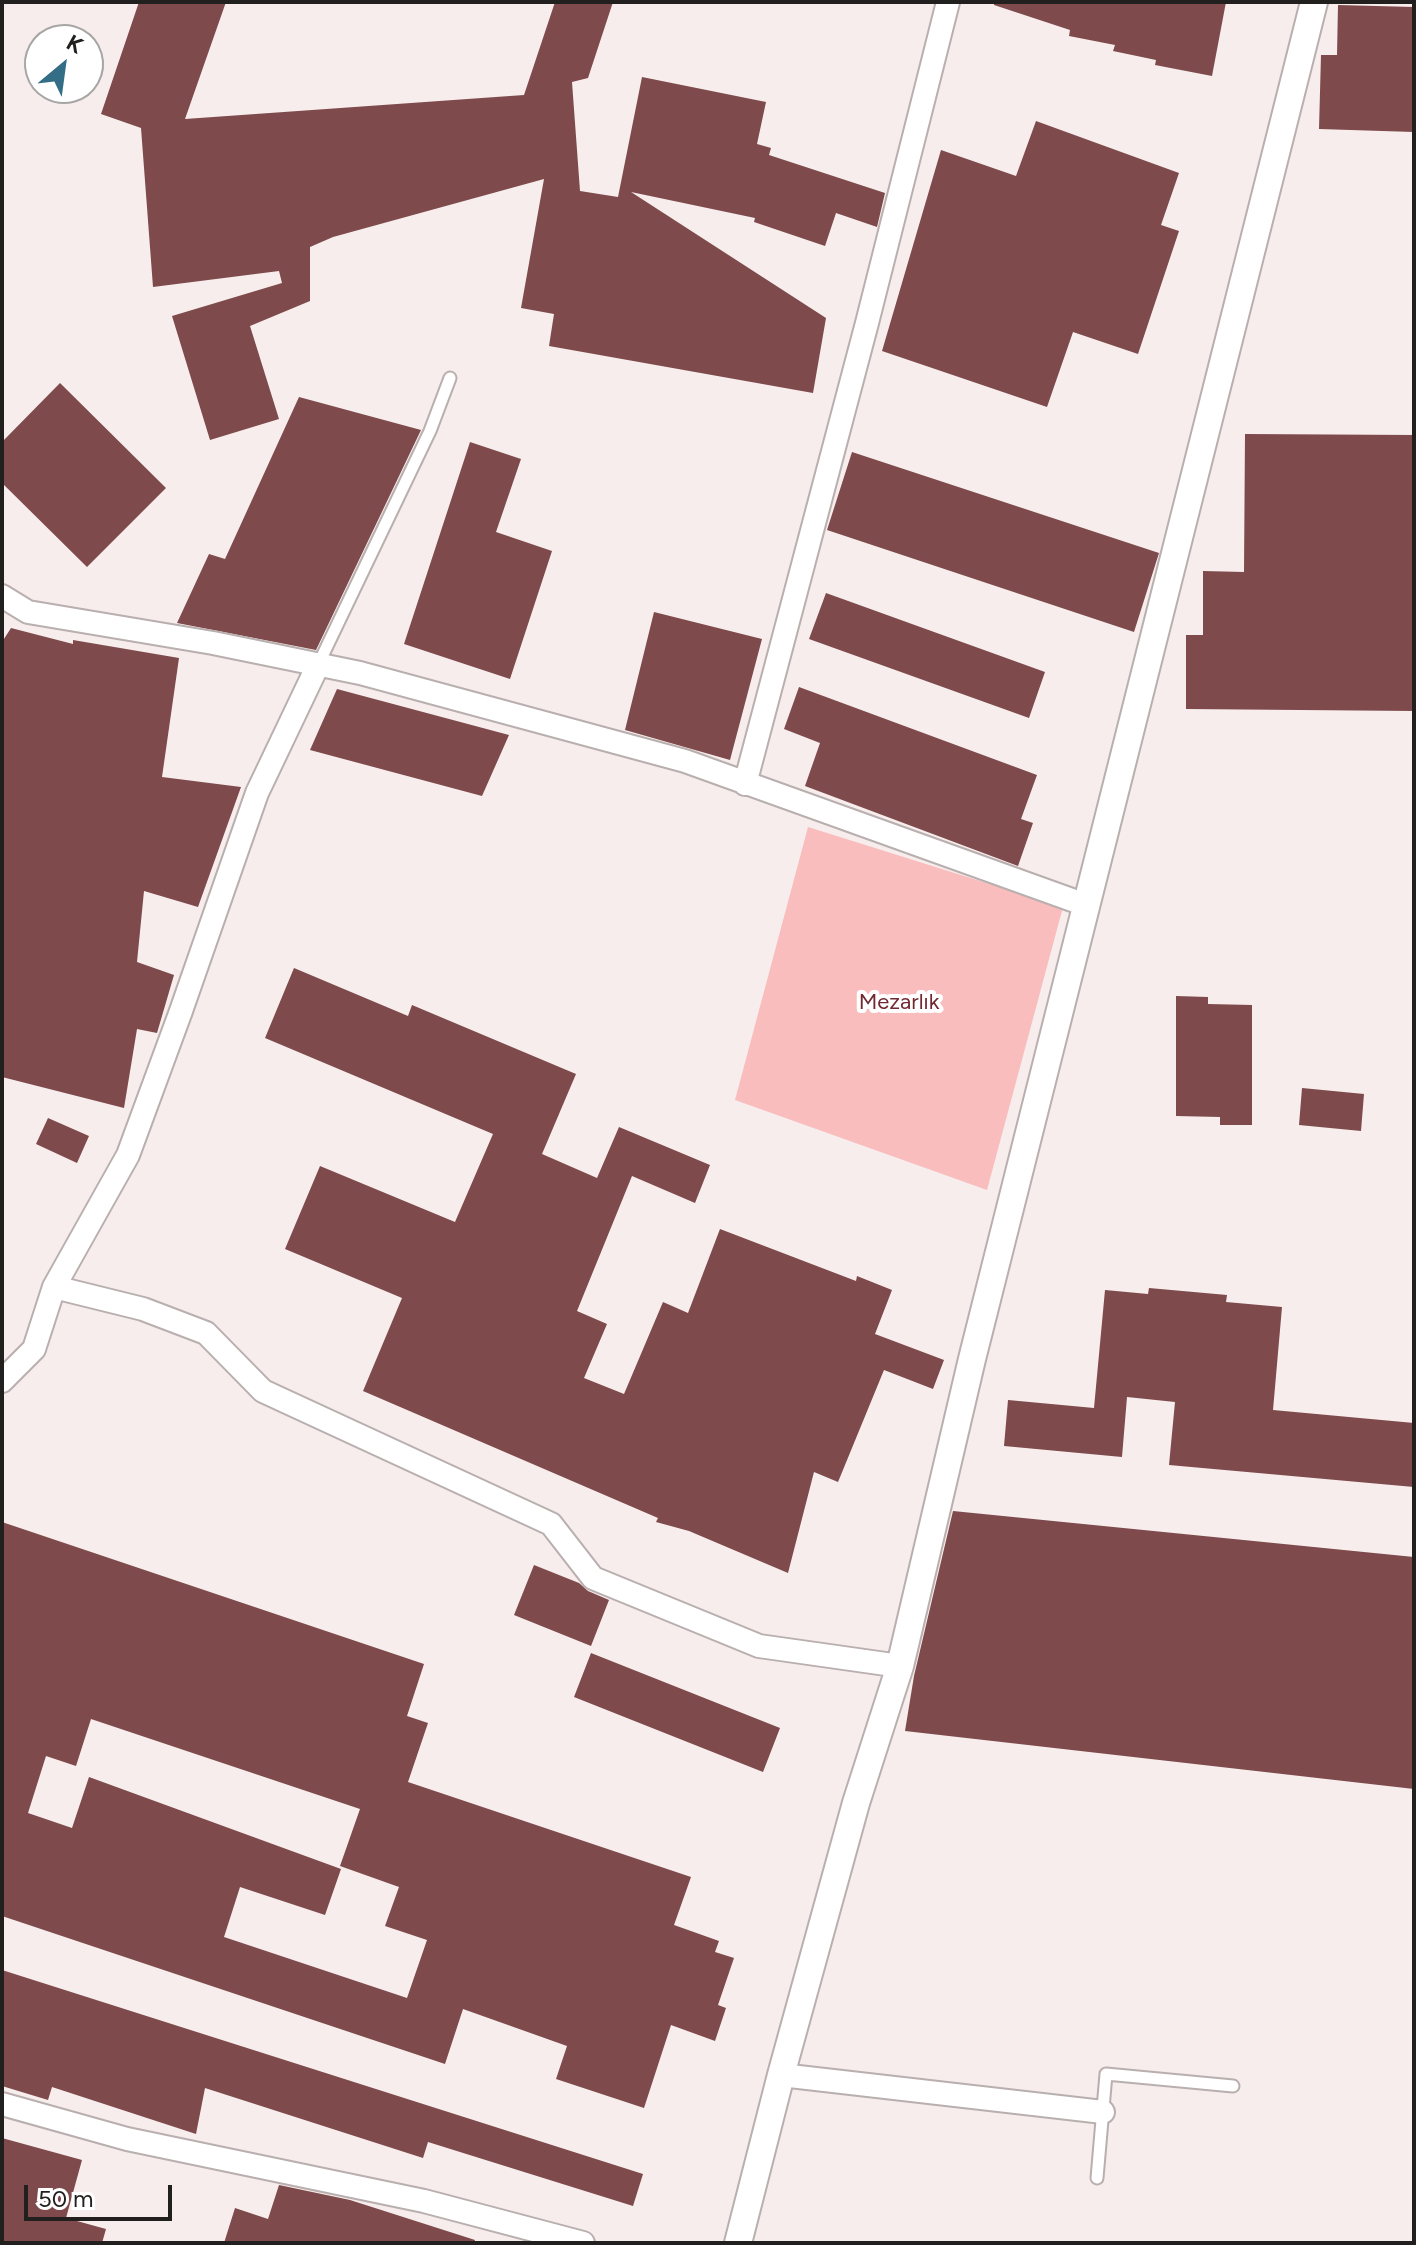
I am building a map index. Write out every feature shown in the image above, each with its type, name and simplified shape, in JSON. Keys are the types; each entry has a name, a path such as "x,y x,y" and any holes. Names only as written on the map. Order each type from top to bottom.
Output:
{"street":[{"path":"745,784 863,339 948,2"},
{"path":"738,2243 856,1803 900,1666 972,1359 1314,2"},
{"path":"2,596 28,612 213,643 360,673 685,761 1086,905"},
{"path":"2,1381 34,1349 54,1287 128,1155 257,793 318,665"},
{"path":"54,1287 143,1309 206,1333 263,1391 551,1524 593,1578 759,1646 900,1666"},
{"path":"781,2075 1103,2112"},
{"path":"2,2104 127,2139 424,2201 583,2243"}],"lane":[{"path":"318,665 430,431 450,378"},
{"path":"1097,2178 1106,2074 1233,2086"}],"green space":[{"name":"Mezarlık","path":"808,827 1063,907 987,1190 735,1100"}],"building":[{"path":"139,2 226,2 185,119 524,95 555,2 613,2 588,78 572,82 580,191 618,197 642,77 766,102 757,144 771,148 769,155 885,193 877,227 836,213 825,246 754,222 755,218 631,192 826,318 813,393 549,346 554,314 521,308 544,179 333,237 310,247 310,301 250,326 279,419 210,440 172,316 282,283 279,271 153,287 141,128 101,114"},
{"path":"994,2 1226,2 1212,76 1155,65 1156,60 1113,51 1115,45 1069,36 1070,30 994,5"},
{"path":"1338,5 1414,7 1414,132 1319,129 1321,55 1337,55"},
{"path":"1036,121 1179,173 1161,225 1179,231 1138,354 1073,332 1047,407 882,351 941,150 1016,176"},
{"path":"60,383 166,488 87,567 2,483 2,442"},
{"path":"299,397 421,430 316,650 177,623 209,554 225,559"},
{"path":"1245,434 1414,435 1414,711 1186,709 1186,635 1203,635 1203,571 1244,572"},
{"path":"470,442 521,459 496,532 552,551 510,679 404,644"},
{"path":"852,452 1159,553 1134,632 827,530"},
{"path":"826,593 1045,672 1029,718 809,639"},
{"path":"654,612 762,639 730,760 625,730"},
{"path":"11,628 73,644 73,640 179,658 162,777 241,787 198,907 144,891 137,962 174,975 157,1033 137,1029 124,1108 2,1077 2,642"},
{"path":"799,687 1037,775 1021,819 1033,823 1018,866 805,786 820,743 784,729"},
{"path":"337,689 509,735 482,796 310,750"},
{"path":"294,968 408,1016 412,1005 576,1074 542,1154 597,1178 619,1127 710,1165 695,1203 632,1176 577,1311 607,1324 584,1378 624,1394 663,1302 688,1313 720,1229 856,1281 857,1276 892,1290 875,1334 944,1360 933,1389 884,1370 838,1482 814,1472 788,1573 689,1531 656,1522 658,1518 363,1391 402,1298 285,1249 320,1166 455,1222 493,1134 265,1038"},
{"path":"1176,996 1208,997 1208,1004 1252,1005 1252,1125 1220,1125 1220,1117 1176,1116"},
{"path":"1302,1088 1364,1094 1361,1131 1299,1125"},
{"path":"48,1118 89,1136 77,1163 36,1144"},
{"path":"1149,1288 1227,1295 1226,1302 1282,1307 1273,1410 1414,1423 1414,1487 1169,1465 1175,1402 1127,1397 1122,1457 1004,1446 1008,1400 1094,1408 1105,1290 1148,1294"},
{"path":"953,1511 1414,1557 1414,1789 905,1731 914,1676"},
{"path":"2,1522 424,1664 407,1716 428,1723 408,1782 691,1877 674,1925 719,1941 715,1952 734,1958 718,2005 726,2008 715,2041 671,2025 644,2108 556,2079 567,2046 463,2009 445,2064 2,1916","holes":["91,1719 360,1809 340,1866 399,1887 385,1926 427,1940 407,1998 224,1937 240,1887 325,1915 341,1869 89,1777 72,1828 28,1813 46,1756 76,1766"]},
{"path":"534,1565 579,1583 588,1591 609,1600 591,1646 514,1615"},
{"path":"591,1653 780,1728 763,1772 574,1697"},
{"path":"2,1970 643,2174 633,2206 428,2142 423,2158 205,2088 196,2134 52,2087 48,2100 2,2086"},
{"path":"2,2138 82,2160 66,2218 106,2229 102,2243 2,2243"},
{"path":"279,2185 350,2200 475,2240 474,2243 224,2243 235,2208 268,2219"}]}
